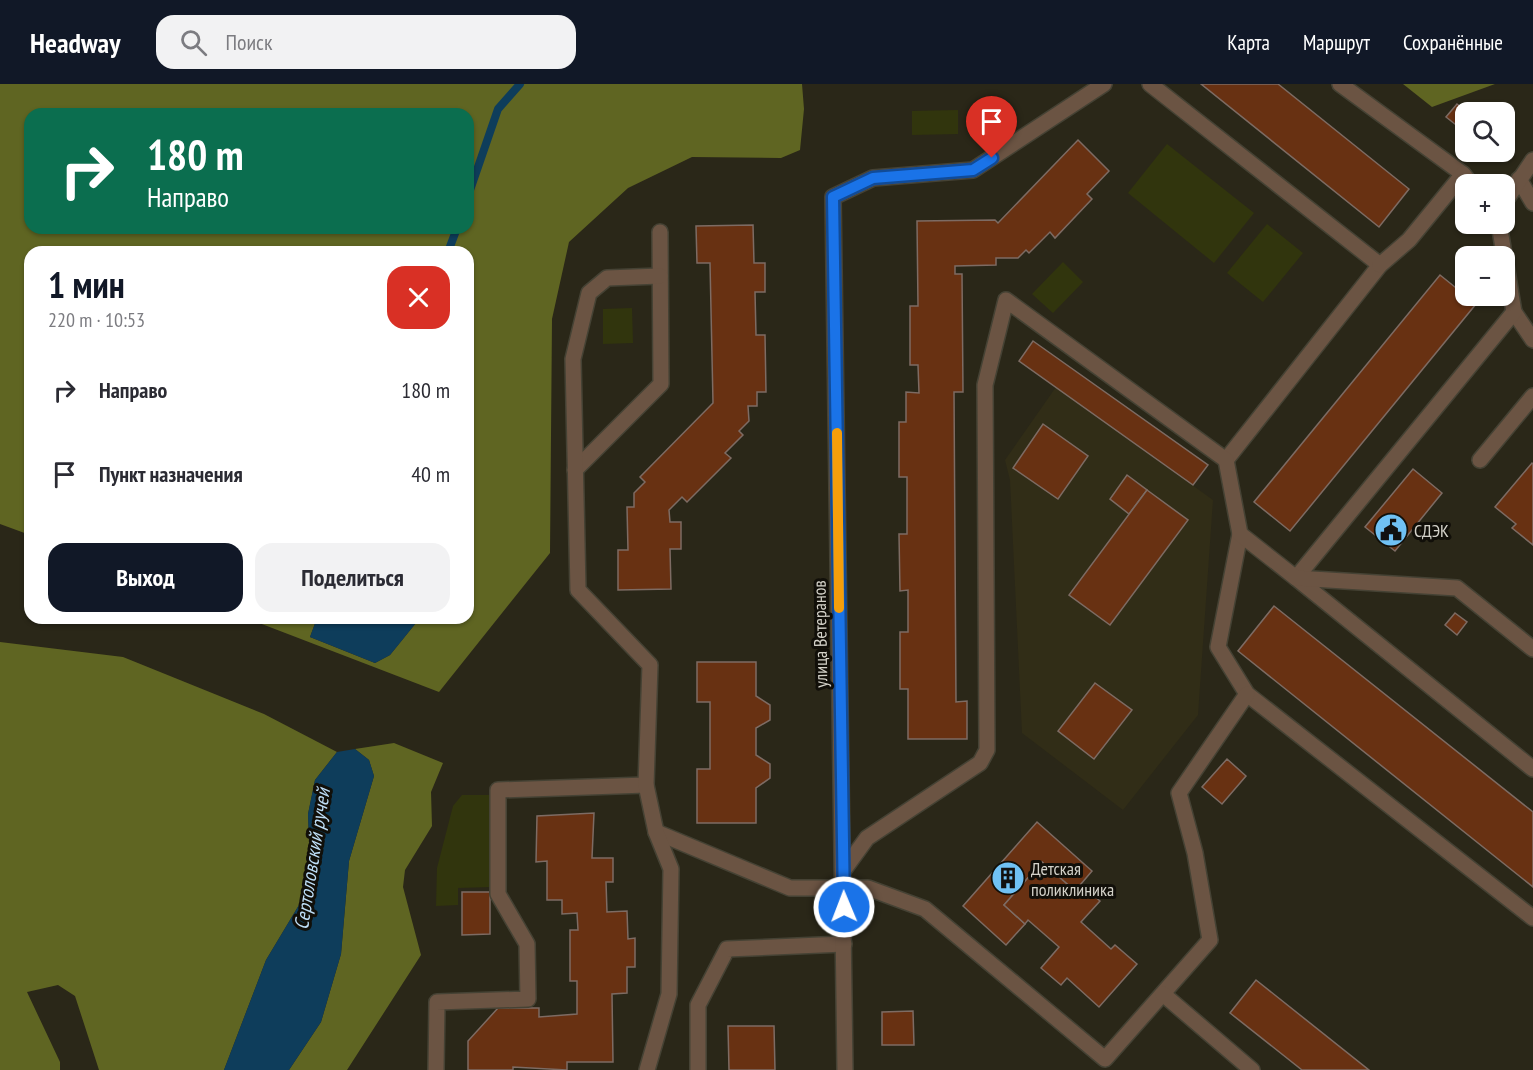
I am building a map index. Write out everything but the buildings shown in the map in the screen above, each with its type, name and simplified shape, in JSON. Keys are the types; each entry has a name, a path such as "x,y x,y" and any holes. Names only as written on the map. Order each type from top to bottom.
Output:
{"street":[{"name":"улица Ветеранов","path":"845,1070 833,197 873,178 973,170 1104,84"},
{"path":"1150,84 1380,265"},
{"path":"1340,84 1460,174"},
{"path":"1515,185 1533,160"},
{"path":"1519,179 1533,203"},
{"path":"1226,460 1380,265 1409,240 1455,192"},
{"path":"575,470 661,384 660,232"},
{"path":"1501,234 1514,312 1533,340"},
{"path":"647,1070 669,994 671,868 656,832 646,785 650,665 578,590 573,359 589,293 607,278 660,276"},
{"path":"843,871 867,838 980,763 987,750 985,385 1006,300 1226,460 1240,534 1218,647 1247,694 1533,918"},
{"path":"1296,578 1514,312"},
{"path":"1480,460 1533,396"},
{"path":"1240,534 1533,769"},
{"path":"1296,578 1457,588 1533,649"},
{"path":"656,832 790,888 868,888 925,909 1105,1059 1210,940 1195,853 1179,793 1247,694"},
{"path":"436,1070 437,1002 528,999 527,944 498,894 498,790 646,785"},
{"path":"698,1070 698,1005 727,948 844,944"},
{"path":"1163,994 1252,1070"}],"shaded area":[{"path":"1056,387 1213,500 1198,715 1123,810 1022,733 1010,480 1005,460"}],"green space":[{"path":"0,84 802,84 804,109 800,150 781,158 692,157 628,188 569,242 552,319 550,553 439,692 262,624 315,624 310,637 375,663 390,655 415,624 474,624 474,246 24,246 24,533 0,524"},
{"path":"1403,84 1495,84 1432,107"},
{"path":"958,110 958,134 912,135 912,111"},
{"path":"1167,144 1254,213 1214,263 1128,193"},
{"path":"1267,224 1303,253 1263,302 1227,273"},
{"path":"1063,262 1083,282 1053,313 1032,294"},
{"path":"632,308 633,343 603,344 603,309"},
{"path":"0,642 123,657 264,714 337,752 315,780 308,814 310,867 302,900 266,960 224,1070 99,1070 75,996 58,985 27,992 60,1062 60,1070 0,1070"},
{"path":"394,743 443,763 431,792 432,826 405,870 403,887 421,955 347,1070 289,1070 321,1022 341,954 349,861 374,776 369,760 355,749"},
{"path":"462,795 491,795 491,887 458,888 458,905 436,906 437,868 453,806"}],"water":[{"path":"315,624 415,624 390,655 375,663 310,637"},
{"path":"355,749 369,760 374,776 349,861 341,954 321,1022 289,1070 224,1070 266,960 302,900 310,867 308,814 315,780 337,752"}],"waterway":[{"name":"Сертоловский ручей","path":"474,179 498,109 520,84"},
{"name":"Сертоловский ручей","path":"450,246 455,234"}],"slow traffic":[{"path":"837,433 839,608"}],"place":[{"name":"СДЭК","path":"1391,530"},
{"name":"Детская поликлиника","path":"1008,878"}],"route":[{"path":"844,907 833,197 873,178 973,170 992,158"}]}
